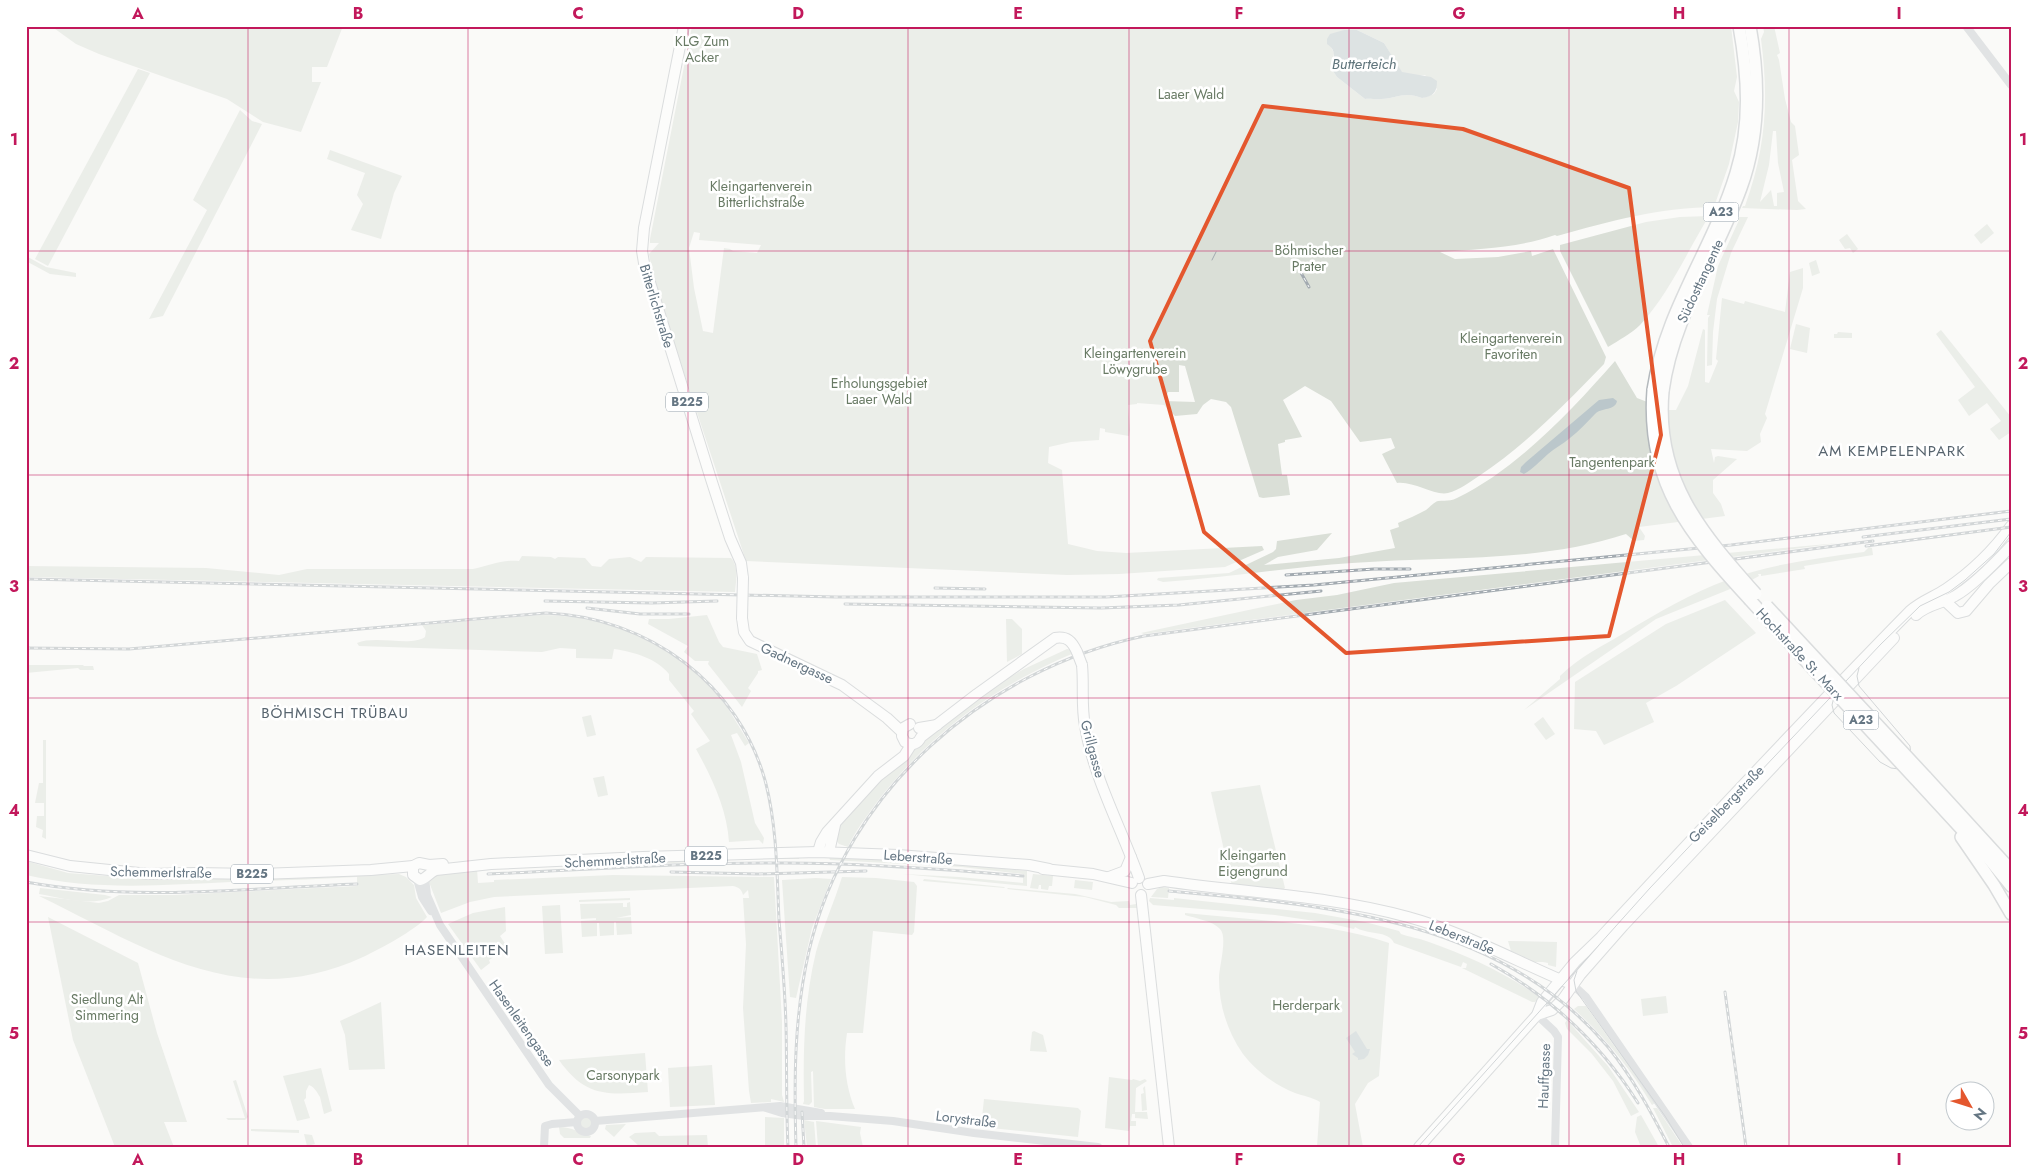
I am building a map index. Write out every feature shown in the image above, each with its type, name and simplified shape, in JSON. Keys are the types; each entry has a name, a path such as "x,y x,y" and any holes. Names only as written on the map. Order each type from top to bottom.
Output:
{"highway":[{"name":"Südosttangente","path":"1658,390 1658,363 1667,332 1725,202 1740,157 1746,127 1747,101 1745,64 1739,26"},
{"name":"Südosttangente","path":"1658,390 1679,327 1734,206 1750,159 1756,128 1757,95 1750,26"},
{"name":"Hochstraße St. Marx","path":"1658,390 1652,422 1658,462 1673,501 1696,538 1733,582 1940,806 2011,886"},
{"name":"Hochstraße St. Marx","path":"1658,390 1667,458 1682,496 1704,532 1756,594 2009,867"},
{"path":"1940,806 1994,885 2011,914"}],"main road":[{"name":"Bitterlichstraße","path":"684,26 644,228 642,251 662,325 730,538 741,564 742,618"},
{"path":"1925,604 1985,557 2011,526"},
{"path":"1925,604 1946,601 1964,590 2011,546"},
{"path":"1938,594 1958,613 1963,613 1969,609 1989,584 2011,563"},
{"name":"Geiselbergstraße","path":"1419,1147 1537,1015 1542,1002 1575,962 1602,936 1693,837 1775,753 1822,700 1910,612 1925,604"},
{"name":"Geiselbergstraße","path":"1537,1015 1555,1007 1605,946 1743,796 1925,604"},
{"name":"Gadnergasse","path":"742,618 745,634 752,643 828,677 888,718 917,730"},
{"name":"Grillgasse","path":"917,730 938,724 1048,641 1055,638 1066,638 1073,643 1082,665 1087,736 1108,802 1140,882 1132,891 1141,895"},
{"name":"Gadnergasse","path":"888,718 906,739"},
{"path":"823,852 835,825 862,793 892,764 904,756 906,739 904,727 917,730 918,743 906,739"},
{"name":"Leberstraße","path":"823,852 1007,863 1140,882 1164,881 1330,901 1378,909 1419,920 1469,939 1573,985"},
{"name":"Schemmerlstraße","path":"26,855 70,866 149,874 260,874 387,869 420,872 442,868 491,864 643,857 823,852"},
{"path":"1108,877 1125,871 1131,858"},
{"path":"1140,882 1147,891 1141,895 1169,1147"}],"street":[{"path":"1966,26 2011,85"},
{"name":"Hasenleitengasse","path":"420,872 434,914 544,1077 569,1105 578,1119"},
{"name":"Leberstraße","path":"1573,985 1586,997 1689,1147"},
{"name":"Hauffgasse","path":"1537,1015 1558,1037 1555,1147"},
{"path":"565,1122 571,1115 569,1105"},
{"name":"Lorystraße","path":"595,1121 766,1108 782,1113 804,1116 830,1116 1098,1147"},
{"path":"544,1147 545,1126 550,1124 578,1119 589,1114 595,1121 594,1127 588,1132 580,1130 578,1119"}],"highlighted area":[{"path":"1263,106 1463,129 1629,188 1661,435 1609,636 1346,653 1204,532 1150,341"}],"green space":[{"path":"51,26 343,26 327,67 312,67 312,82 321,82 301,132 263,122 227,99 99,54 76,44"},
{"name":"Erholungsgebiet Laaer Wald","path":"692,26 1731,26 1737,77 1734,91 1739,102 1738,122 1729,164 1715,204 1717,205 1716,207 1655,212 1527,243 1484,249 1440,252 1455,259 1498,257 1531,251 1532,256 1553,249 1606,357 1604,364 1544,423 1513,451 1464,486 1452,492 1442,493 1410,484 1397,483 1382,454 1395,448 1391,438 1360,442 1331,401 1305,386 1283,400 1302,437 1285,440 1285,442 1278,444 1282,475 1287,475 1290,495 1259,497 1231,407 1226,402 1211,399 1203,405 1197,414 1175,416 1164,405 1137,403 1128,405 1129,436 1105,432 1105,429 1100,428 1099,440 1071,442 1049,447 1048,463 1062,470 1068,544 1097,551 1126,553 1262,546 1264,550 1225,567 1119,574 1067,575 746,561 655,285 649,254 659,243 650,243","holes":["1344,30 1357,30 1384,43 1402,73 1417,76 1425,75 1437,89 1434,94 1422,98 1406,95 1365,99 1337,77 1331,68 1334,53 1331,47","694,232 700,233 699,240 761,245 757,253 733,251 724,248 713,333 703,331 694,288 689,248","1179,365 1185,366 1195,402 1164,401 1168,392 1179,392"]},
{"path":"1763,26 1774,26 1780,53 1777,55 1785,99 1791,122 1795,126 1799,155 1792,160 1798,201 1806,209 1742,208 1745,206 1752,185 1764,124 1765,83 1761,39 1764,32","holes":["1773,131 1776,131 1778,163 1784,192 1777,193 1777,206 1774,206 1771,190 1760,202 1769,165"]},
{"path":"138,69 150,73 48,266 35,259"},
{"path":"240,110 252,121 262,124 163,316 149,319 207,210 193,200"},
{"path":"330,150 402,176 394,193 381,239 351,230 363,204 357,195 365,173 327,159"},
{"name":"Kleingartenverein Favoriten","path":"1709,216 1669,286 1650,313 1629,334 1608,347 1560,251 1560,245 1646,222 1680,217"},
{"path":"1738,217 1748,217 1731,253 1717,299 1712,365 1707,366 1708,318 1710,315 1707,315 1718,266 1739,220 1737,219"},
{"path":"1987,224 1994,233 1981,244 1974,235"},
{"path":"1847,234 1858,249 1853,253 1850,248 1845,249 1839,240"},
{"path":"26,256 46,267 76,273 76,277 50,274 26,261"},
{"path":"1816,260 1820,273 1812,276 1809,263"},
{"name":"Tangentenpark","path":"1803,268 1803,288 1765,414 1767,418 1760,434 1761,442 1747,451 1711,449 1714,463 1715,457 1718,456 1737,459 1713,480 1713,493 1721,504 1725,516 1639,527 1645,536 1644,540 1634,541 1626,534 1559,550 1525,554 1352,563 1187,580 1163,582 1157,580 1158,578 1229,573 1273,552 1276,549 1277,541 1332,533 1317,550 1278,557 1264,565 1339,558 1395,548 1390,530 1399,527 1398,523 1426,510 1436,502 1457,498 1501,471 1522,455 1562,418 1615,361 1637,398 1668,410 1676,410 1688,386 1703,329 1705,330 1705,382 1709,383 1718,361 1716,359 1722,298 1744,304 1745,301 1785,312 1790,272"},
{"path":"1796,324 1810,328 1807,353 1790,349"},
{"path":"1941,330 2011,417 2011,432 1999,440 1990,429 2001,421 1987,403 1969,416 1958,400 1975,387 1936,334"},
{"path":"1838,332 1852,333 1852,338 1834,338 1834,334"},
{"path":"1839,543 1141,633 1296,600 1337,595 1394,583"},
{"path":"1869,547 1872,548 1873,555 1804,566 1805,569 1761,576 1761,574 1758,574 1759,576 1750,581 1656,619 1524,710 1560,679 1560,676 1584,657 1688,597 1744,574 1812,559 1864,552"},
{"path":"522,556 551,557 555,559 558,557 585,558 592,566 601,567 609,559 630,557 641,562 646,557 731,558 736,570 735,592 26,577 26,566 206,568 279,575 307,569 473,569 501,562 519,561"},
{"path":"1725,600 1756,633 1676,686 1646,703 1654,722 1604,745 1596,731 1574,729 1575,682 1666,624"},
{"path":"540,615 566,616 615,626 660,646 700,676 718,695 749,743 745,746 737,733 731,735 741,762 755,823 764,838 763,844 759,840 729,842 728,830 718,794 696,749 710,741 691,714 694,711 669,680 669,674 664,668 651,660 637,654 614,649 612,659 576,658 576,649 560,648 542,652 359,646 357,643 374,640 419,640 425,637 426,631 422,625"},
{"path":"707,615 723,647 757,654 762,670 758,671 748,688 751,691 742,707 708,664 709,661 695,661 684,652 688,646 648,624 649,619"},
{"path":"1006,619 1012,619 1022,629 1022,654 1007,662"},
{"path":"1067,649 1073,650 1074,653 1016,681 964,715 940,734 918,755 877,802 848,847 839,844 836,840 839,827 867,794 925,736 949,722 994,686 1024,669"},
{"path":"26,665 83,665 93,666 94,670 80,670 78,668 26,673"},
{"path":"591,715 596,735 587,737 582,717"},
{"path":"1543,717 1555,734 1546,740 1534,724"},
{"path":"43,740 46,740 46,839 42,837 43,830 36,827 37,816 44,816 44,803 35,803 39,783 43,783"},
{"path":"604,776 608,795 598,797 593,778"},
{"name":"Kleingarten Eigengrund","path":"1260,785 1285,888 1281,891 1232,886 1211,792"},
{"path":"799,856 799,859 746,859 655,864 655,860"},
{"path":"829,857 934,862 1027,871 1027,886 903,874 1023,883 1023,874 962,867 830,860"},
{"path":"26,861 68,873 147,879 216,877 256,879 399,874 406,877 414,885 416,898 427,917 406,934 363,957 318,973 275,979 234,976 195,967 156,953 39,896 99,903 119,895 174,895 357,886 357,877 128,886 103,885 52,880 26,875"},
{"path":"477,869 478,883 494,882 494,880 613,875 774,877 782,1022 782,1095 784,1102 771,1099 771,1102 751,1103 743,1008 746,944 743,898 749,898 748,890 743,895 740,889 733,886 494,897 470,902 441,913 429,882 434,875"},
{"path":"1033,874 1053,876 1052,886 1049,886 1048,890 1041,889 1041,885 1039,885 1038,889 1030,888"},
{"path":"842,877 914,882 917,886 914,932 912,935 873,931 863,1033 847,1033 845,1062 847,1081 855,1109 825,1109 814,1107 813,1071 811,1072 812,1102 809,1105 803,1104 805,1026 816,952"},
{"path":"831,879 812,928 796,998 790,997 782,880"},
{"path":"924,879 1004,887 1005,888 923,881"},
{"path":"1075,880 1093,882 1092,890 1074,888"},
{"path":"1162,887 1169,888 1168,898 1151,897 1157,889"},
{"path":"40,888 112,897 95,901 76,901 39,894"},
{"path":"1008,888 1075,894 1111,902 1129,901 1130,905 1136,904 1137,908 1119,908 1116,905 1085,897"},
{"path":"630,898 630,900 579,902 579,900"},
{"path":"1150,898 1174,900 1174,898 1315,913 1365,922 1399,931 1401,934 1443,947 1472,959 1500,973 1539,997 1535,1002 1532,1002 1462,968 1466,968 1467,964 1463,962 1461,967 1394,943 1382,934 1355,927 1354,929 1275,915 1153,905 1149,901"},
{"path":"630,902 631,915 616,918 631,917 632,934 617,935 616,922 614,922 614,935 600,936 599,923 597,923 597,936 582,937 581,921 596,920 596,918 581,919 580,904 623,903 623,907 627,907 627,903"},
{"path":"560,905 563,953 545,954 542,906"},
{"path":"505,907 506,931 500,936 508,948 489,960 490,963 481,970 448,924 473,913"},
{"name":"Herderpark","path":"1185,913 1314,926 1340,930 1389,943 1379,1076 1368,1083 1355,1104 1363,1147 1317,1147 1320,1102 1295,1093 1273,1082 1260,1072 1243,1054 1228,1027 1220,998 1219,978 1223,945 1222,933 1217,926 1185,915"},
{"name":"Siedlung Alt Simmering","path":"48,917 138,963 157,1033 187,1122 164,1122 174,1147 115,1147 73,1040"},
{"path":"1508,941 1557,942 1556,967 1548,965 1548,963 1534,962 1511,951"},
{"path":"1666,996 1668,1013 1643,1016 1641,999"},
{"path":"381,1002 385,1069 349,1070 345,1035 340,1021"},
{"path":"1578,1006 1586,1006 1655,1103 1652,1105 1635,1078 1616,1054 1574,1009"},
{"path":"1567,1020 1608,1066 1639,1112 1631,1116 1613,1081 1592,1054 1567,1029 1565,1023"},
{"path":"1032,1032 1043,1035 1047,1052 1030,1051"},
{"name":"Carsonypark","path":"645,1053 648,1092 609,1093 598,1091 578,1081 559,1060"},
{"path":"712,1065 715,1105 670,1107 668,1068"},
{"path":"321,1068 332,1111 324,1114 320,1097 315,1089 309,1085 304,1100 310,1118 297,1121 283,1076"},
{"path":"1109,1077 1140,1081 1145,1079 1147,1081 1136,1088 1135,1112 1147,1112 1148,1119 1135,1118 1135,1114 1132,1114 1131,1121 1136,1121 1136,1126 1130,1126 1129,1131 1105,1128"},
{"path":"236,1080 248,1117 245,1120 228,1120 226,1118 245,1118 233,1081"},
{"path":"1145,1086 1147,1110 1142,1111 1141,1094 1144,1093 1143,1088"},
{"path":"984,1099 1078,1108 1081,1111 1078,1137 981,1127"},
{"path":"1653,1108 1657,1108 1683,1147 1673,1147"},
{"path":"1641,1115 1659,1147 1641,1147 1635,1132 1637,1117"},
{"path":"588,1117 591,1118 591,1128 584,1129 581,1128 580,1121 581,1118"},
{"path":"765,1117 784,1118 784,1147 765,1147"},
{"path":"804,1120 814,1122 816,1147 807,1147"},
{"path":"816,1121 861,1127 860,1133 863,1147 818,1147"},
{"path":"626,1124 614,1137 605,1129 606,1125"},
{"path":"559,1127 572,1129 591,1136 590,1138 564,1138 560,1134"},
{"path":"251,1129 299,1130 299,1133 251,1131"},
{"path":"655,1132 659,1136 707,1135 708,1147 640,1147 629,1137 635,1133"},
{"path":"304,1134 312,1135 315,1144 307,1146"}],"water":[{"name":"Butterteich","path":"1344,30 1357,30 1384,43 1402,72 1431,77 1437,81 1435,91 1432,95 1422,98 1406,95 1365,99 1337,77 1331,68 1334,55 1332,49 1327,44 1327,39 1330,34"},
{"path":"1613,398 1617,401 1614,406 1595,414 1565,442 1530,470 1524,474 1520,472 1521,467 1526,462 1599,400"},
{"path":"1356,1031 1367,1049 1370,1049 1364,1059 1358,1060 1352,1054 1355,1052 1346,1038"}],"tram line":[{"path":"1212,260 1216,252"},
{"path":"1418,1147 1650,888 1881,644 1920,606 1949,592 1965,580 1994,554 2011,532"},
{"path":"1834,697 1832,705 1834,713 1880,762 1891,768 1899,769 1907,765 1911,756 1910,746 1859,686 1857,676 1859,668"},
{"path":"1577,971 1574,980 1576,991 1665,1116 1684,1147"}],"railway":[{"path":"1300,271 1309,287"},
{"path":"26,579 836,597 1106,597 1314,585 1731,545 2011,511"},
{"path":"1863,537 2011,519"},
{"path":"1866,546 2011,527"},
{"path":"796,1147 795,1073 800,1000 809,951 828,893 855,839 890,789 931,746 978,708 1030,676 1086,652 1144,636 1873,541"},
{"path":"1286,575 1374,569 1410,569"},
{"path":"935,588 985,589"},
{"path":"845,604 1101,608 1179,605 1321,591"},
{"path":"545,601 652,603 717,601"},
{"path":"587,608 640,614 689,614"},
{"path":"26,648 129,649 546,613 584,617 620,627 654,642 684,662 712,687 735,716 753,748 766,784 776,852 785,999 788,1147"},
{"path":"488,874 673,865 784,863 904,867 1023,876"},
{"path":"671,872 758,874 866,871"},
{"path":"26,882 67,888 150,892 191,892 357,884"},
{"path":"1169,891 1288,903 1348,912 1406,926 1463,945 1516,970 1565,1004 1608,1047 1634,1083 1669,1147"},
{"path":"1491,964 1555,1007 1574,1024 1608,1061 1638,1103"},
{"path":"1725,992 1746,1147"},
{"path":"802,1112 804,1147"}],"district":[{"name":"AM KEMPELENPARK","path":"1892,451"},
{"name":"BÖHMISCH TRÜBAU","path":"335,713"},
{"name":"HASENLEITEN","path":"457,950"}],"park label":[{"name":"KLG Zum Acker","path":"702,49"},
{"name":"Laaer Wald","path":"1191,94"},
{"name":"Kleingartenverein Bitterlichstraße","path":"761,194"},
{"name":"Böhmischer Prater","path":"1309,258"},
{"name":"Kleingartenverein Löwygrube","path":"1135,362"}]}
